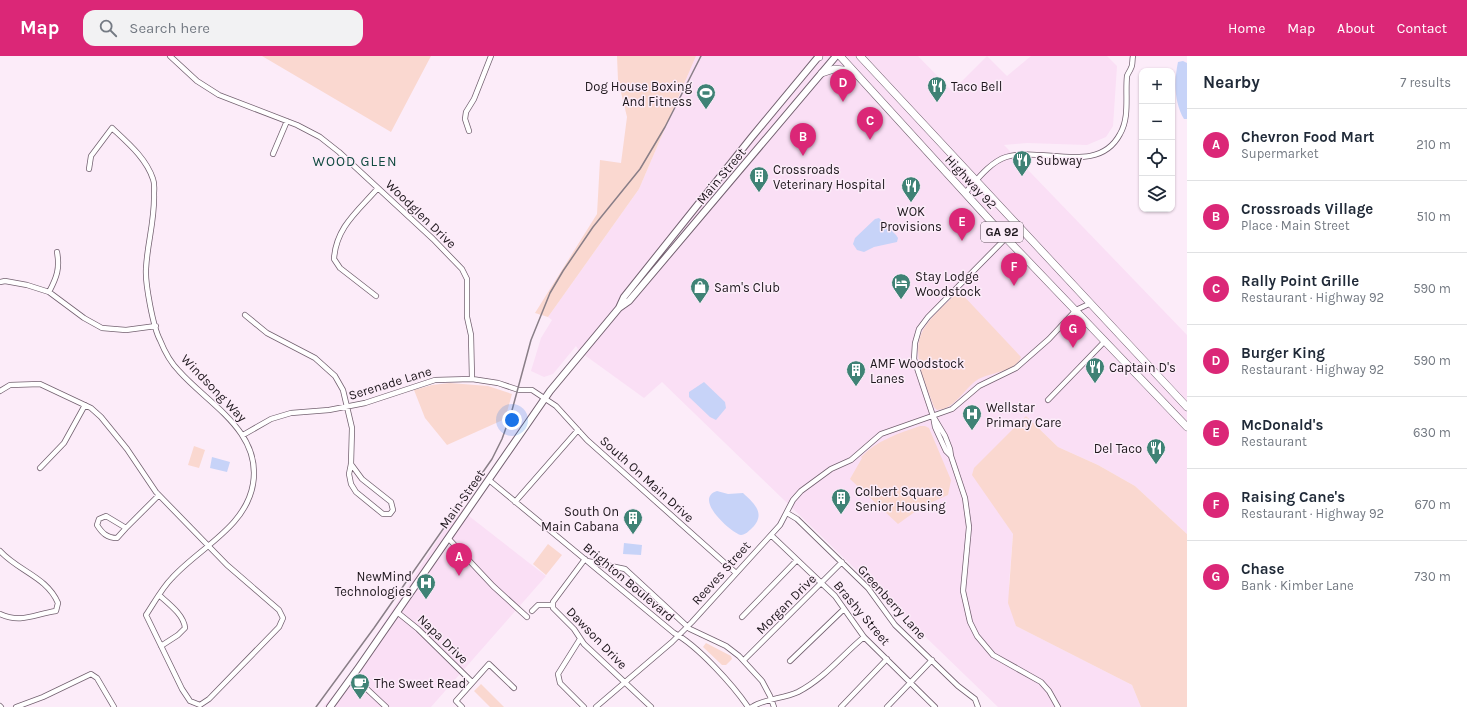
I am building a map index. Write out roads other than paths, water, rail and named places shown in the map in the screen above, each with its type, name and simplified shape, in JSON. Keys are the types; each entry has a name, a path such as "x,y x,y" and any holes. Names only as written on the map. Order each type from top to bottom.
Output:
{"main road":[{"name":"Main Street","path":"619,308 624,297 819,56"},
{"name":"Main Street","path":"330,707 546,398 619,308 634,295 836,56"},
{"name":"Highway 92","path":"840,56 1006,238 1187,427"},
{"name":"Highway 92","path":"862,58 1089,304 1187,407"},
{"path":"822,73 834,69 853,71"}],"street":[{"path":"469,131 465,120 466,112 474,99 491,56"},
{"path":"965,193 996,163 1007,157 1027,155 1063,157 1089,156 1102,152 1112,145 1123,127 1126,109 1128,74 1131,68 1133,56"},
{"name":"Woodglen Drive","path":"172,57 197,82 219,95 287,121 320,137 340,152 433,239 462,269 467,279 467,317 471,335 472,379"},
{"path":"273,154 287,121"},
{"name":"Windsong Way","path":"0,391 10,385 40,384 84,405 101,417 127,449 159,495 208,546 227,565 279,610 283,618 279,626 209,699 200,705 190,701 182,689 146,615 171,578 208,546 231,525 245,506 253,484 253,458 243,435 230,419 178,370 159,339 148,294 146,270 155,213 154,180 142,158 112,128 91,156 89,169"},
{"path":"376,296 340,268 334,259 336,244 342,229 378,188"},
{"path":"1006,238 928,317 919,329 915,343 914,360 933,416 935,427 946,451 951,456 965,498 969,527 964,591 970,622 977,636 993,655 1041,682 1049,691 1058,707"},
{"path":"49,292 54,283 60,265 57,252"},
{"path":"0,282 5,281 27,285 49,292 84,318 102,328 126,330 156,326"},
{"path":"1076,310 1089,304"},
{"name":"Reeves Street","path":"596,707 679,636 771,535 787,513 793,500 802,491 830,469 851,460 881,434 952,409 961,403 975,389 989,380 1016,368 1049,339 1076,310"},
{"path":"245,315 267,333 307,353 322,363 340,383 348,407 352,428 351,464 349,474 353,488 383,514 390,514 393,510 391,502 362,479 351,464"},
{"path":"1048,400 1105,341"},
{"name":"Serenade Lane","path":"243,435 271,419 291,414 348,407 373,401 435,380 472,379 492,382 519,390 532,390 546,398"},
{"name":"South On Main Drive","path":"546,398 560,410 587,440 736,573"},
{"path":"40,468 64,443 84,405"},
{"path":"515,502 578,430"},
{"name":"Brighton Boulevard","path":"489,480 679,636 718,671 748,707"},
{"path":"126,528 106,516 99,519 97,525 102,533 111,538 117,538 159,495"},
{"name":"Greenberry Lane","path":"787,513 797,519 868,588 895,625 975,700 978,707"},
{"name":"Brashy Street","path":"771,535 822,583 844,609 864,637 934,706"},
{"path":"448,538 493,586 527,617"},
{"path":"0,551 9,560 48,587 58,603 56,611 28,619 0,614"},
{"path":"586,560 625,568 695,632 726,646 744,660 762,681 774,707"},
{"name":"Dawson Drive","path":"586,560 552,606 555,611 574,629 580,639 651,707"},
{"path":"742,617 798,560"},
{"name":"Morgan Drive","path":"744,660 842,562"},
{"path":"159,596 182,618 185,628 178,636 161,646"},
{"path":"532,611 538,605 552,606"},
{"path":"790,661 844,609"},
{"name":"Napa Drive","path":"397,612 418,629 472,682"},
{"path":"752,707 798,692 822,676 864,637"},
{"path":"580,639 558,674 560,683 584,707"},
{"path":"841,707 887,659"},
{"path":"887,707 932,660"},
{"path":"462,707 456,701 489,664 514,688"},
{"path":"16,707 43,697 91,674 97,678 114,707"},
{"path":"353,676 386,707"}],"water":[{"path":"1183,61 1187,63 1187,119 1184,119 1178,106 1176,91 1178,62"},
{"path":"879,218 896,235 898,238 897,242 874,247 864,252 857,250 853,244 855,238 875,219"},
{"path":"704,382 725,402 726,408 716,420 710,417 689,397 689,392"},
{"path":"212,457 230,462 227,472 210,468"},
{"path":"717,491 728,494 743,493 755,505 758,518 756,523 747,533 741,535 730,529 711,508 709,501 711,495"},
{"path":"624,543 642,545 641,555 623,554"}],"railway":[{"path":"316,707 374,628 492,459 502,439 511,414 531,340 550,293 593,227 640,169 665,127 701,56"}],"place":[{"name":"Burger King","path":"843,102"},
{"name":"Taco Bell","path":"937,103"},
{"name":"Dog House Boxing And Fitness","path":"706,110"},
{"name":"Rally Point Grille","path":"870,140"},
{"name":"Crossroads Village","path":"803,156"},
{"name":"Subway","path":"1022,177"},
{"name":"Crossroads Veterinary Hospital","path":"759,193"},
{"name":"WOK Provisions","path":"911,203"},
{"name":"McDonald's","path":"962,241"},
{"name":"Raising Cane's","path":"1014,286"},
{"name":"Stay Lodge Woodstock","path":"901,300"},
{"name":"Sam's Club","path":"700,304"},
{"name":"Chase","path":"1073,348"},
{"name":"Captain D's","path":"1095,384"},
{"name":"AMF Woodstock Lanes","path":"856,387"},
{"name":"Wellstar Primary Care","path":"972,431"},
{"name":"Del Taco","path":"1156,465"},
{"name":"Colbert Square Senior Housing","path":"841,515"},
{"name":"South On Main Cabana","path":"633,535"},
{"name":"Chevron Food Mart","path":"459,576"},
{"name":"NewMind Technologies","path":"426,600"},
{"name":"The Sweet Read","path":"360,700"}],"district":[{"name":"WOOD GLEN","path":"355,161"}]}
